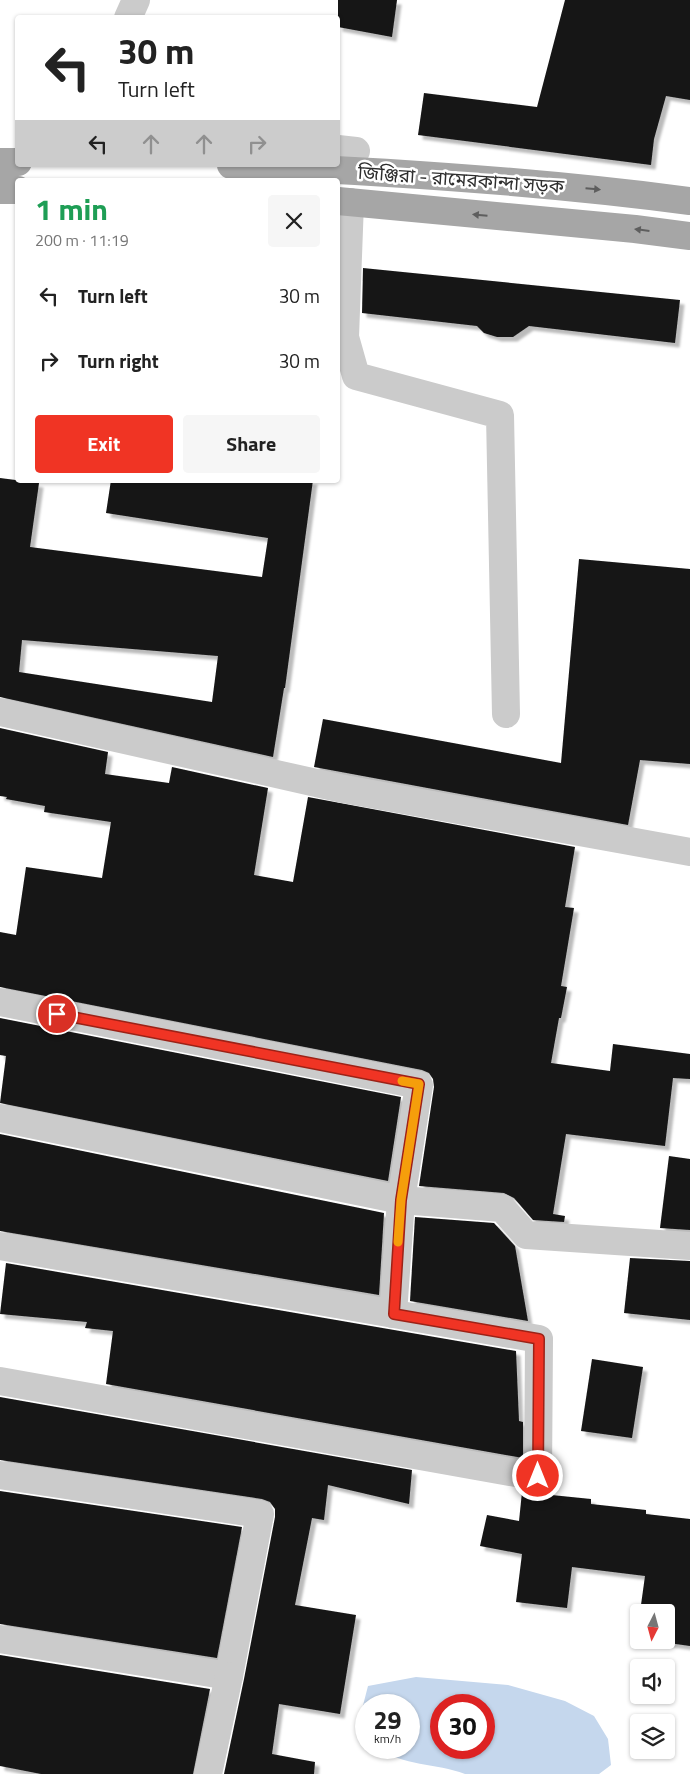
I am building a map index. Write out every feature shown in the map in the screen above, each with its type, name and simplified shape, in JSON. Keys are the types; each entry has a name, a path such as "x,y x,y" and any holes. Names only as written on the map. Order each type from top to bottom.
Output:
{"main road":[{"path":"0,162 15,162"},
{"name":"জিঞ্জিরা - রামেরকান্দা সড়ক","path":"267,167 454,177 622,192 690,201"},
{"path":"0,190 15,190"},
{"name":"জিঞ্জিরা - রামেরকান্দা সড়ক","path":"344,201 690,236"}],"street":[{"path":"129,15 136,0"},
{"path":"344,201 345,337 356,376 500,415 506,714"},
{"path":"0,712 343,789 690,852"},
{"path":"0,1002 419,1084 401,1200 394,1314"},
{"path":"0,1118 401,1200 502,1208 526,1235 690,1246"},
{"path":"0,1246 539,1339 538,1476 0,1381"},
{"path":"0,1475 260,1514 230,1676 208,1774"},
{"path":"0,1639 230,1676"}],"water":[{"path":"416,1677 508,1685 565,1701 594,1716 608,1739 611,1765 599,1774 465,1774 402,1759 420,1759 420,1694 366,1694 368,1686"}],"building":[{"path":"338,0 397,0 392,37 340,27 340,15 338,15"},
{"path":"565,0 690,0 690,100 666,96 654,139 651,165 418,135 424,93 537,107"},
{"path":"363,268 680,300 675,343 529,326 513,337 497,337 484,333 477,326 362,313"},
{"path":"0,478 15,480 15,483 39,483 30,547 262,577 268,538 106,513 111,483 313,483 285,688 273,757 0,697","holes":["22,640 218,656 212,702 19,672"]},
{"path":"579,559 690,569 690,764 640,760 628,825 314,767 323,719 561,763"},
{"path":"0,728 108,752 105,774 169,783 172,767 268,788 254,875 293,882 308,797 575,847 565,907 574,908 561,986 567,987 551,1063 610,1071 613,1044 690,1054 690,1079 673,1078 665,1146 566,1134 553,1214 565,1216 564,1222 533,1220 514,1198 504,1193 419,1186 434,1087 433,1079 429,1073 422,1070 0,987 0,932 16,935 26,867 102,878 111,822 44,812 45,806 6,799 7,797 0,796"},
{"path":"0,1018 401,1097 388,1181 0,1103 6,1056 0,1055"},
{"path":"0,1134 384,1213 379,1295 0,1231"},
{"path":"669,1156 690,1159 690,1230 660,1228"},
{"path":"415,1217 494,1223 515,1246 528,1321 410,1301"},
{"path":"630,1258 690,1261 690,1320 624,1313"},
{"path":"6,1263 516,1351 519,1421 523,1422 523,1458 106,1384 113,1331 85,1328 87,1322 0,1314"},
{"path":"592,1359 643,1367 632,1438 581,1431"},
{"path":"0,1397 412,1470 409,1504 328,1485 324,1520 312,1518 295,1605 356,1615 340,1714 279,1704 272,1754 315,1762 314,1774 224,1774 275,1517 275,1509 270,1502 262,1499 0,1460"},
{"path":"0,1491 242,1527 217,1658 0,1624"},
{"path":"522,1492 591,1499 591,1504 646,1510 646,1514 690,1519 690,1646 675,1644 675,1604 641,1604 645,1576 572,1567 567,1608 516,1602 522,1554 480,1546 487,1515 519,1521"},
{"path":"0,1655 210,1689 193,1774 41,1774 0,1766"}],"slow traffic":[{"path":"398,1242 401,1200 419,1084 402,1081"}],"route":[{"path":"57,1014 419,1084 401,1200 394,1314 539,1339 538,1476"}]}
